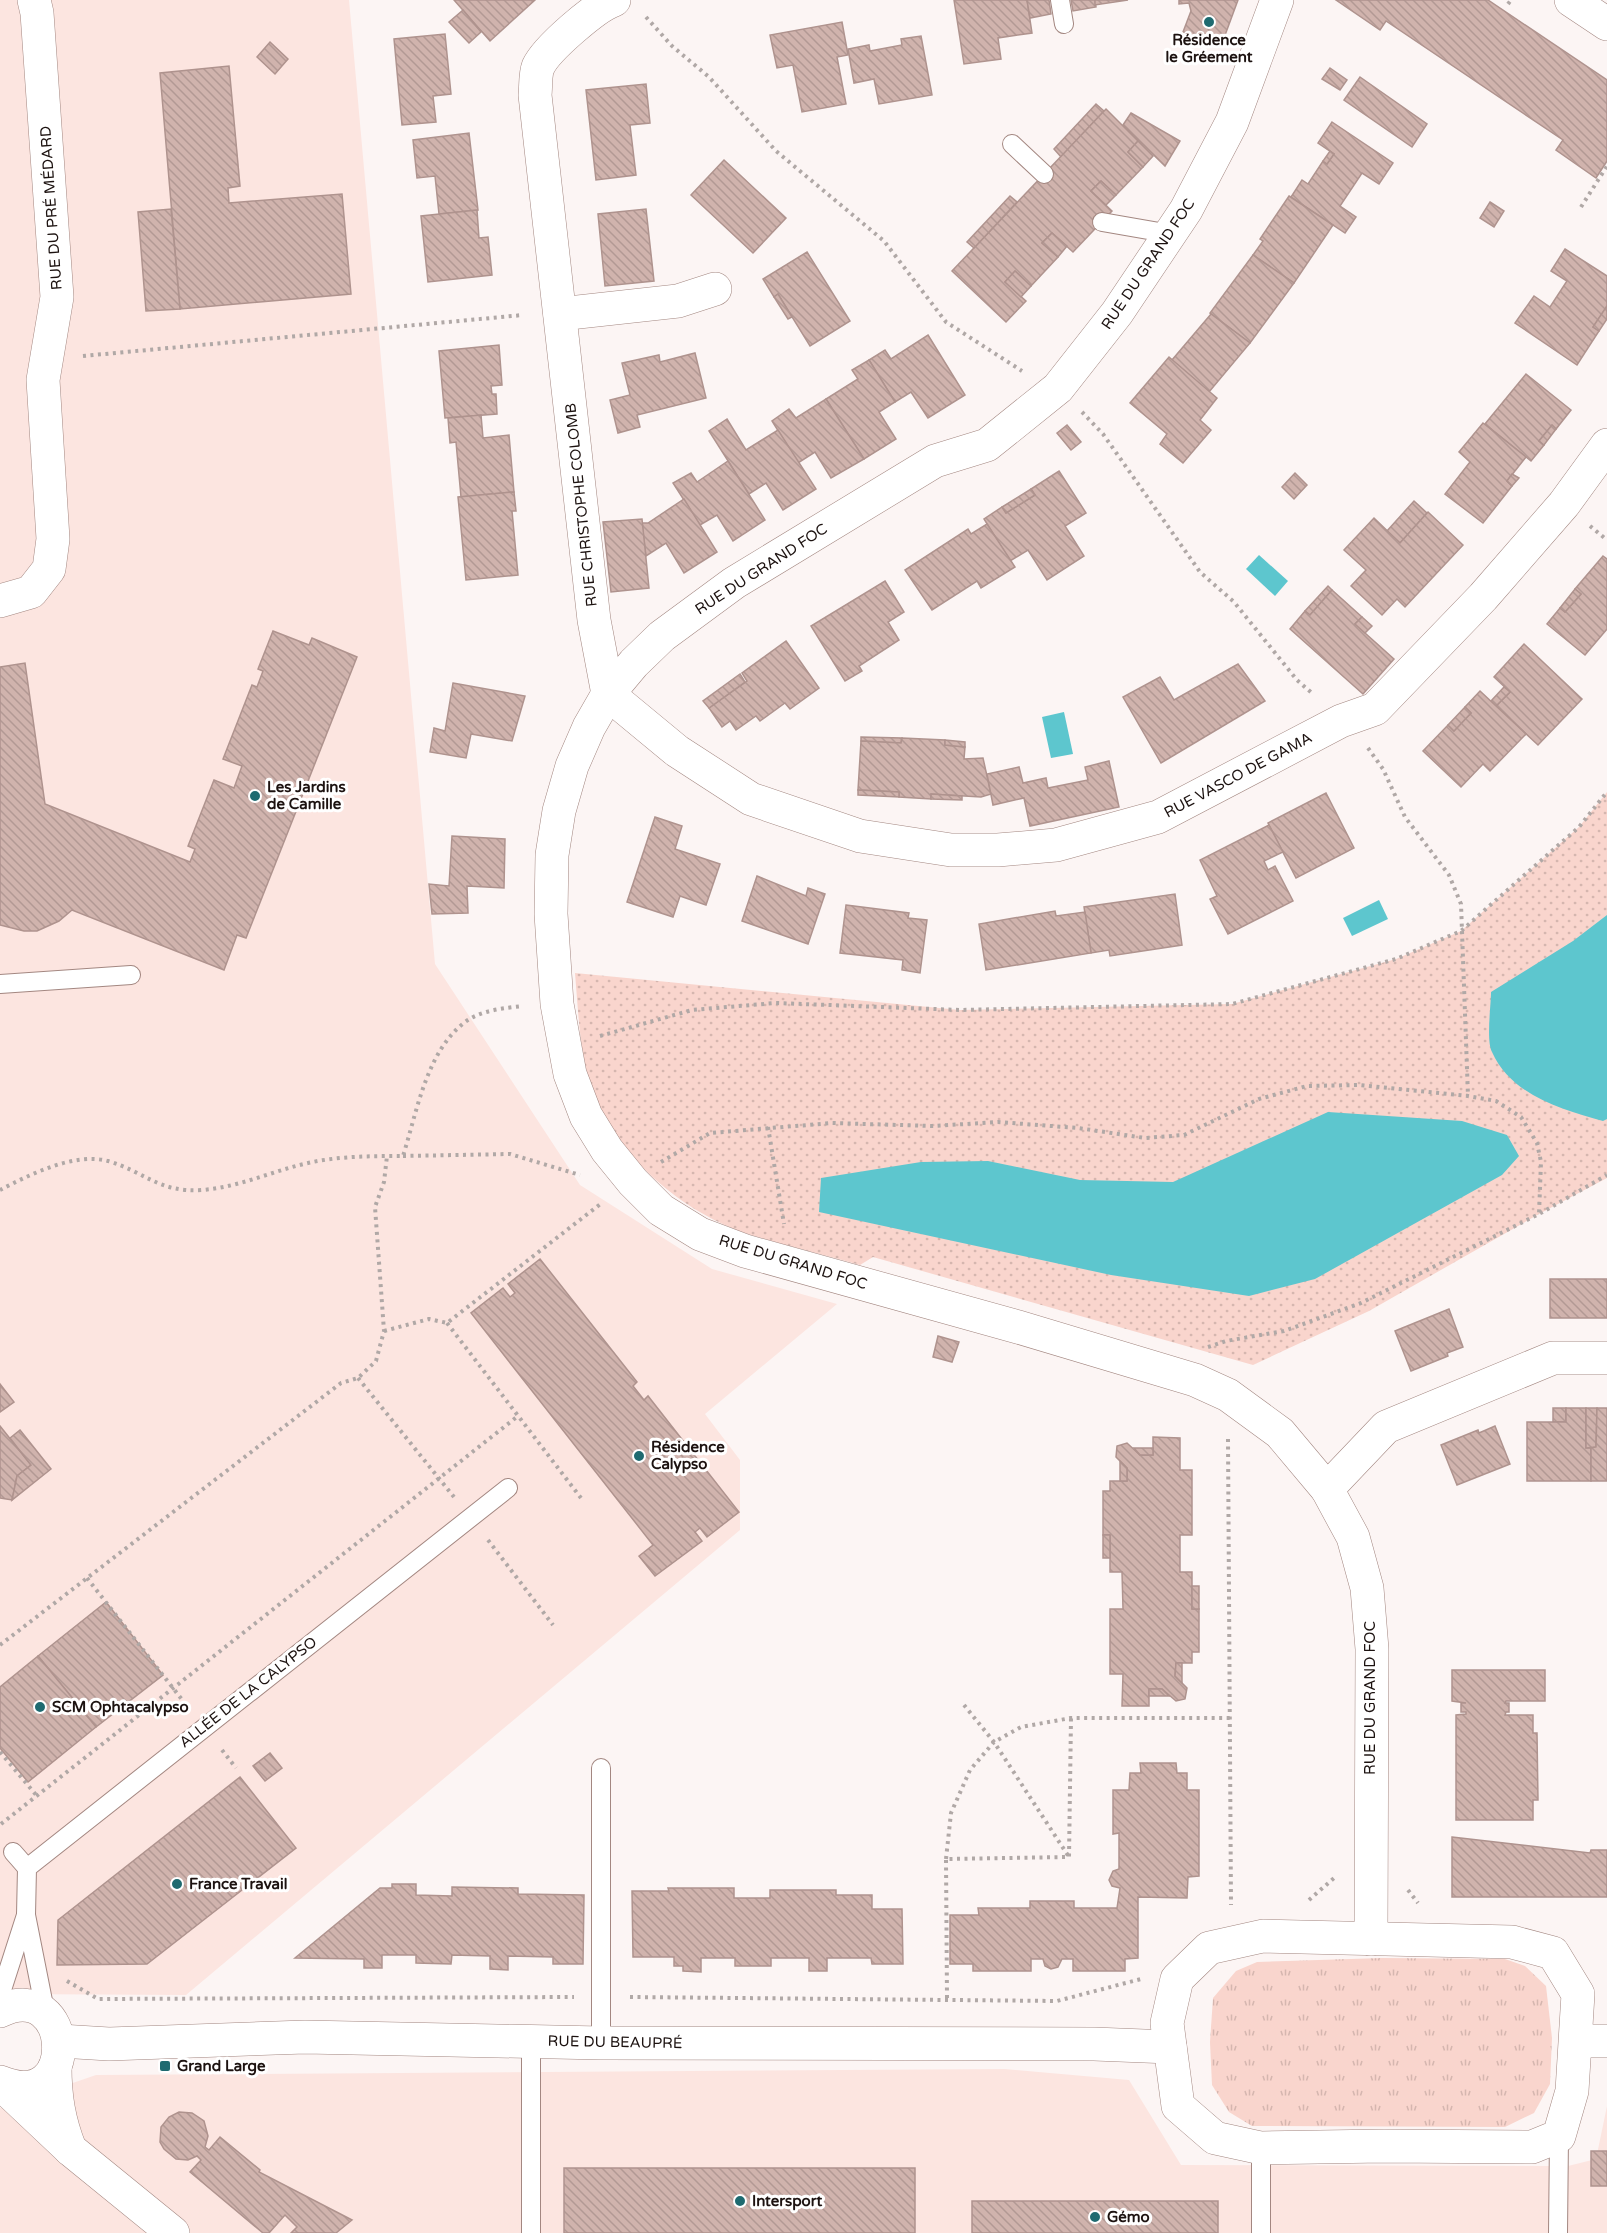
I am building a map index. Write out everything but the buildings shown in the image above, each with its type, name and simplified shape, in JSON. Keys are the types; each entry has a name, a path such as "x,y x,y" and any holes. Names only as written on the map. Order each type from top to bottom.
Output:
{"street":[{"name":"RUE DU PRÉ MÉDARD","path":"0,601 31,592 49,569 53,539 43,381 57,297 40,54 34,0"},
{"name":"RUE CHRISTOPHE COLOMB","path":"608,694 594,620 535,95 538,67 560,40 602,4 614,0"},
{"name":"RUE DU GRAND FOC","path":"1277,0 1232,122 1186,210 1117,314 1058,388 987,445 935,460 734,584 662,636 634,663 608,694 589,727 572,766 559,812 552,855 552,948 557,1004 570,1074 586,1116 607,1150 633,1182 661,1210 690,1228 745,1251 1018,1327 1196,1380 1228,1395 1280,1433 1327,1489 1353,1537 1367,1588 1372,1648 1369,1848 1371,1939"},
{"path":"1571,0 1607,24"},
{"path":"560,314 678,301 715,289"},
{"name":"RUE VASCO DE GAMA","path":"608,694 677,751 751,798 860,836 951,850 998,850 1056,844 1158,817 1341,721 1375,710 1483,597 1564,504 1607,445"},
{"path":"1327,1489 1386,1427 1553,1358 1607,1358"},
{"path":"1263,1936 1512,1942 1553,1953 1578,1994 1591,2041 1558,2136 1532,2147 1261,2148 1215,2138 1178,2106 1167,2023 1177,1979 1209,1948 1263,1936"},
{"name":"RUE DU BEAUPRÉ","path":"0,2012 14,2006 25,2007 54,2041 109,2044 305,2037 601,2043 1094,2044 1170,2047"},
{"path":"0,2083 10,2086 36,2084 54,2041"},
{"path":"54,2041 55,2094 59,2121 71,2150"},
{"path":"0,2083 145,2220 173,2233"}],"lane":[{"path":"1060,0 1064,24"},
{"path":"1012,144 1044,174"},
{"path":"1102,222 1171,234"},
{"path":"0,984 131,975"},
{"name":"ALLÉE DE LA CALYPSO","path":"27,1868 508,1488"},
{"path":"601,1768 603,1997 601,2043"},
{"path":"13,1852 27,1868 26,1915 54,2041"},
{"path":"0,1995 26,1915"},
{"path":"531,2042 531,2233"},
{"path":"1558,2136 1558,2233"},
{"path":"1260,2233 1261,2148"}],"path":[{"path":"644,16 672,46 709,77 776,151 884,241 946,322 1011,366 1058,388 1103,434 1200,572 1233,602 1297,680 1359,736 1383,769 1405,817 1449,875 1461,903 1467,1018 1468,1096"},
{"path":"1581,207 1607,166"},
{"path":"46,359 546,313 560,314"},
{"path":"597,1037 692,1010 776,1003 960,1010 1232,1004 1396,959 1461,931 1579,827 1607,792"},
{"path":"403,1156 435,1060 449,1039 466,1022 482,1014 507,1007"},
{"path":"595,1026 599,1046"},
{"path":"447,1323 613,1194 663,1160 710,1133 768,1127 832,1123 933,1126 998,1122 1078,1128 1145,1138 1184,1135 1259,1100 1307,1086 1359,1085 1468,1096 1496,1101 1521,1117 1532,1134 1537,1143 1540,1162 1539,1214"},
{"path":"768,1127 784,1228 775,1225"},
{"path":"656,1151 672,1168"},
{"path":"0,1190 51,1168 89,1159 109,1161 159,1185 186,1191 232,1186 316,1162 387,1156 510,1154 589,1177"},
{"path":"0,1645 341,1383 358,1378 376,1361 384,1331 375,1208 384,1182 387,1156"},
{"path":"1196,1380 1205,1348 1226,1341 1284,1331 1361,1303 1539,1214 1607,1175"},
{"path":"384,1331 429,1319 447,1323 581,1498"},
{"path":"1221,1909 1231,1909 1228,1395"},
{"path":"0,1825 518,1416"},
{"path":"87,1578 236,1768"},
{"path":"964,1705 994,1742 1069,1857"},
{"path":"947,1998 946,1859 951,1813 970,1770 994,1742 1022,1727 1071,1719 1230,1718"},
{"path":"1069,1857 1071,1719"},
{"path":"0,1752 37,1796"},
{"path":"1305,1902 1333,1881 1341,1849 1369,1848"},
{"path":"946,1859 1069,1857"},
{"path":"1407,1889 1419,1905"},
{"path":"36,1962 98,1999 603,1997 947,1998 1057,2001 1124,1985 1149,1976"}],"shaded area":[{"path":"0,0 349,0 435,964 580,1185 712,1269 837,1304 705,1414 740,1460 740,1530 186,1995 0,1994"},
{"path":"1005,2069 1129,2080 1181,2165 1568,2166 1596,2159 1607,2106 1607,2233 0,2233 0,2108 96,2075"}],"green space":[{"path":"1607,792 1607,1178 1369,1311 1253,1365 873,1257 860,1265 745,1233 719,1222 694,1209 671,1192 648,1173 629,1152 598,1103 588,1077 581,1038 575,973 960,1010 1232,1004 1396,959 1461,931 1579,827"},
{"path":"1382,1958 1505,1959 1525,1966 1546,1986 1552,2038 1550,2084 1534,2113 1505,2127 1252,2126 1229,2112 1212,2085 1210,2042 1213,1998 1236,1971 1257,1962"}],"water":[{"path":"1259,555 1288,581 1275,596 1246,569"},
{"path":"1064,712 1073,754 1051,758 1042,717"},
{"path":"1379,900 1388,919 1352,936 1343,918"},
{"path":"1607,915 1607,1119 1603,1121 1555,1106 1525,1090 1501,1067 1490,1047 1489,1032 1491,992 1573,941"},
{"path":"1328,1112 1462,1121 1507,1135 1519,1156 1502,1175 1315,1279 1249,1296 1111,1275 819,1212 821,1178 921,1162 988,1161 1080,1180 1173,1182"}],"place":[{"name":"Résidence le Gréement","path":"1209,22"},
{"name":"Les Jardins de Camille","path":"255,796"},
{"name":"Résidence Calypso","path":"639,1456"},
{"name":"SCM Ophtacalypso","path":"40,1707"},
{"name":"France Travail","path":"177,1884"},
{"name":"Grand Large","path":"165,2066"},
{"name":"Intersport","path":"740,2201"},
{"name":"Gémo","path":"1095,2217"}]}
